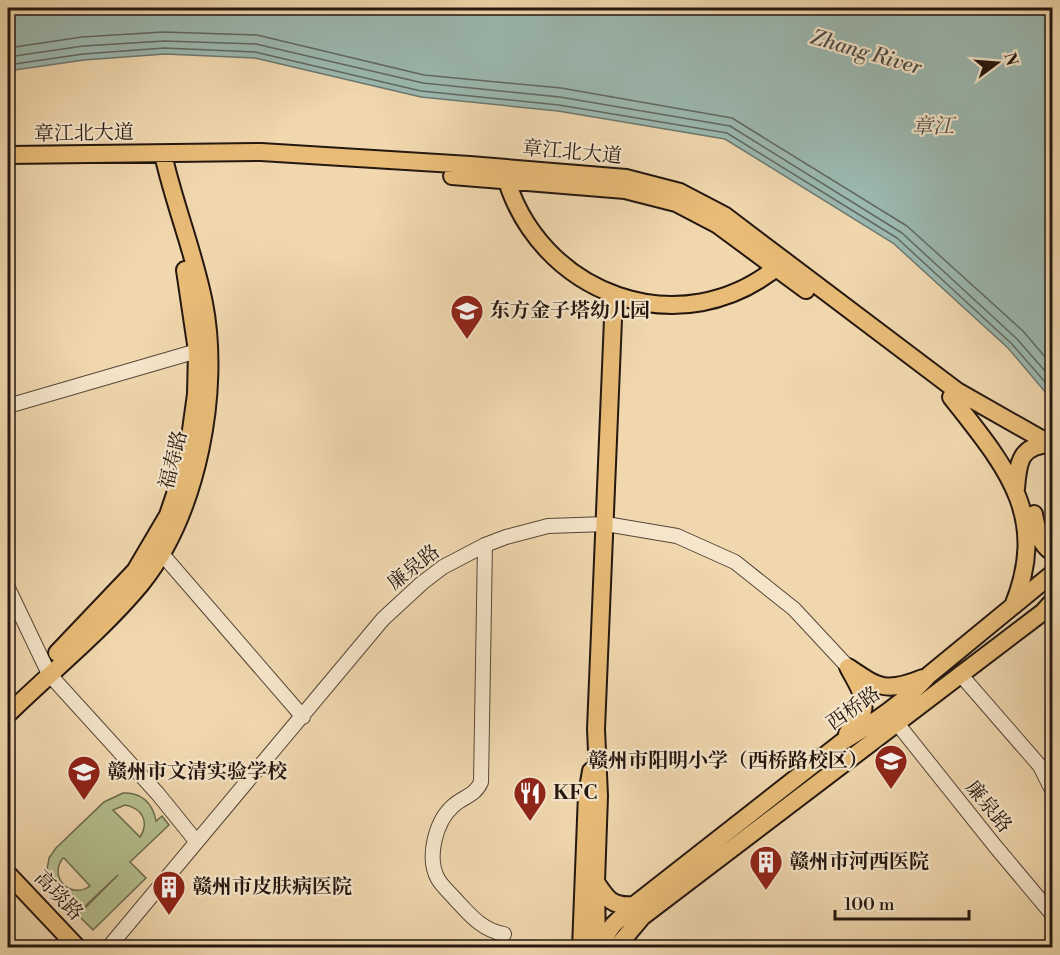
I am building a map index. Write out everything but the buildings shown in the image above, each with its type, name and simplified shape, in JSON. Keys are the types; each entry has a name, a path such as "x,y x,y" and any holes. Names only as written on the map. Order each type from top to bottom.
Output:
{"main road":[{"name":"章江北大道","path":"8,155 260,162 626,178 680,192 724,215 781,265 971,408 1048,448"},
{"name":"章江北大道","path":"8,165 159,159"},
{"name":"福寿路","path":"8,714 135,571 168,514 187,459 203,349 204,304 159,159"},
{"path":"504,174 523,220 549,254 583,280 614,295 650,303 695,303 738,291 781,265"},
{"path":"581,948 587,794 596,729 614,295"},
{"name":"福寿路","path":"8,701 94,633 141,584 168,545 190,488 202,441 208,387 203,349"},
{"name":"章江北大道","path":"954,394 1048,448"},
{"path":"954,394 980,434 1019,481"},
{"path":"971,408 1019,481 1038,536 1043,544 1053,552"},
{"path":"1012,607 1021,585 1027,551 1019,481 1027,460 1034,453 1048,448"},
{"name":"西桥路","path":"597,948 613,925 634,905 842,742 864,729 915,691 929,675 1053,574"},
{"name":"西桥路","path":"620,945 642,916 1049,607"},
{"path":"848,667 871,683 885,688 897,687 929,675"},
{"path":"842,742 864,709 862,693 848,667"},
{"path":"596,729 600,796 596,882 597,948"},
{"name":"高琰路","path":"8,873 78,948"},
{"path":"596,882 609,900 623,906 634,905"},
{"name":"高琰路","path":"8,887 64,948"}],"street":[{"path":"8,406 203,349"},
{"name":"廉泉路","path":"108,948 383,619 404,598 443,567 485,545 506,537 548,526 606,524 677,536 735,562 794,609 848,667"},
{"path":"485,545 483,772 477,791 453,806 439,826 435,842 435,872 438,880 472,917 487,930 504,934"},
{"path":"162,554 303,717"},
{"path":"8,588 47,670 158,794 196,841"},
{"path":"960,674 1040,766 1053,790"},
{"name":"廉泉路","path":"896,722 995,846 1053,914"}],"green space":[{"path":"123,793 135,794 149,804 156,821 162,816 169,825 130,862 146,878 93,930 78,915 118,875 79,912 72,904 74,902 65,901 51,889 47,870 49,858 56,848 104,802","holes":["125,805 136,809 143,816 144,826 140,837 113,810","64,858 90,886 82,890 75,890 63,884 58,872"]}],"water":[{"name":"章江","path":"8,8 1052,8 1052,400 1008,348 893,243 725,139 558,111 421,97 255,58 165,54 84,60 8,71"}],"place":[{"name":"东方金子塔幼儿园","path":"467,340"},
{"name":"赣州市阳明小学（西桥路校区）","path":"891,790"},
{"name":"赣州市文清实验学校","path":"84,801"},
{"name":"KFC","path":"530,822"},
{"name":"赣州市河西医院","path":"766,891"},
{"name":"赣州市皮肤病医院","path":"169,916"}],"water label":[{"name":"Zhang River","path":"866,53"}]}
